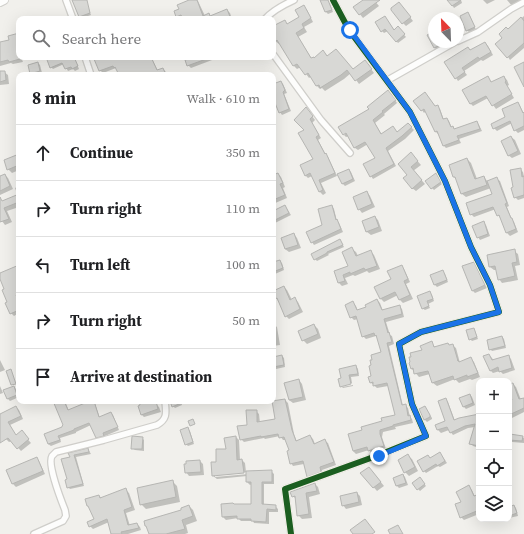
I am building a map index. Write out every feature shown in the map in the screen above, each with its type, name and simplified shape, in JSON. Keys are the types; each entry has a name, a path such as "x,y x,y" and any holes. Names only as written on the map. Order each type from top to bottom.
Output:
{"main road":[{"path":"0,2 4,0"}],"street":[{"path":"66,0 72,16"},
{"path":"268,16 280,6 294,0"},
{"path":"291,534 285,488 379,456 426,436 412,404 399,344 421,332 499,312 490,285 471,247 445,181 410,112 350,30 333,0"},
{"path":"464,38 478,32 511,9 524,2"},
{"path":"388,80 445,48"},
{"path":"276,58 321,120 350,153"},
{"path":"86,60 90,72"},
{"path":"34,534 63,521 66,516 51,470 51,457 56,452 157,425 165,418 165,404"}],"building":[{"path":"72,0 87,0 90,13 79,16"},
{"path":"189,0 197,0 203,16 176,16 174,11 179,9 177,5"},
{"path":"320,0 328,0 332,10 325,12"},
{"path":"363,0 380,0 359,15 353,7"},
{"path":"447,0 461,0 452,6"},
{"path":"399,2 411,17 402,24 391,10 391,8"},
{"path":"304,5 311,18 302,24 304,28 296,33 311,58 314,58 323,50 327,56 336,49 353,69 365,60 372,69 355,81 347,70 320,88 319,85 316,86 308,73 305,75 297,64 293,66 277,40 276,41 276,24 285,20 287,24 299,17 295,10"},
{"path":"227,9 230,16 210,16"},
{"path":"468,12 475,27 466,31 464,26 464,14"},
{"path":"209,13 210,16 203,16"},
{"path":"385,16 394,30 398,26 405,34 396,42 385,29 381,32 375,22"},
{"path":"521,17 524,21 524,43 507,58 495,44 502,38 499,34 506,27 508,29"},
{"path":"16,34 16,60 0,62 0,42 9,40 8,36"},
{"path":"485,42 491,52 479,59 478,57 462,68 465,72 455,79 444,62 468,47 470,50"},
{"path":"47,60 75,60 78,66 72,69 71,67 65,69 62,63 50,68"},
{"path":"94,60 152,60 157,70 163,68 165,72 118,72 113,66 99,71"},
{"path":"185,60 204,60 187,66"},
{"path":"38,62 40,71 30,72 28,65"},
{"path":"524,62 524,87 514,67"},
{"path":"0,71 5,71 6,80 0,82"},
{"path":"488,76 491,82 504,76 505,82 512,94 492,106 486,96 470,104 462,90"},
{"path":"281,81 285,90 283,92 289,109 279,113 276,106 276,83"},
{"path":"388,90 396,100 373,120 381,134 393,126 397,132 408,123 412,127 386,148 394,164 370,177 363,164 375,158 365,142 354,148 346,133 343,135 338,127 369,109 367,107"},
{"path":"425,92 435,106 438,105 443,119 447,118 451,127 453,126 454,129 477,121 480,129 457,136 459,140 443,146 437,131 435,132 424,109 421,111 413,101"},
{"path":"518,102 523,113 524,112 524,126 514,131 510,121 493,129 491,124 505,117 502,109"},
{"path":"306,107 313,116 310,119 319,135 316,137 325,154 326,153 335,173 319,180 323,190 319,192 310,173 305,176 300,165 313,159 298,133 304,130 294,120"},
{"path":"511,136 518,151 508,156 501,141"},
{"path":"411,152 418,161 411,167 422,180 412,189 403,178 407,175 398,164"},
{"path":"16,155 16,166 7,170 4,160"},
{"path":"467,158 475,179 484,176 487,185 461,194 449,165"},
{"path":"521,168 522,177 524,176 524,195 514,198 511,188 513,187 510,170"},
{"path":"349,169 353,179 342,184 337,174"},
{"path":"278,173 283,183 280,184 285,195 276,199 276,174"},
{"path":"436,173 441,182 431,189 425,181"},
{"path":"5,174 10,186 0,191 0,176"},
{"path":"497,177 507,203 505,204 516,229 506,233 499,215 497,216 493,207 470,215 466,203 492,194 487,181"},
{"path":"367,191 372,204 358,210 353,197"},
{"path":"16,195 16,203 4,208 9,219 0,222 0,197 2,201"},
{"path":"285,205 289,213 276,220 276,210"},
{"path":"332,205 336,220 337,219 341,229 311,243 306,232 322,225 318,209"},
{"path":"375,216 379,227 366,232 362,221"},
{"path":"484,221 488,234 477,238 472,226"},
{"path":"294,233 298,245 285,249 281,238"},
{"path":"340,239 343,245 314,260 311,254"},
{"path":"352,247 356,256 371,250 377,266 365,270 364,268 350,274 350,272 343,275 345,281 338,283 334,271 348,266 342,252"},
{"path":"515,249 517,262 512,263 515,276 498,280 495,266 489,267 487,255"},
{"path":"280,260 283,268 276,271 276,261"},
{"path":"474,262 485,285 472,291 462,266"},
{"path":"402,265 408,279 404,281 410,295 399,300 395,292 380,299 374,287 391,279 387,271"},
{"path":"16,266 16,311 10,314 5,303 7,302 2,290 4,289 0,279 0,273"},
{"path":"443,270 447,280 434,285 430,275"},
{"path":"284,286 290,300 295,297 300,309 285,317 276,298 276,290"},
{"path":"430,291 433,299 427,301 429,306 422,309 417,296"},
{"path":"377,299 382,310 400,305 402,314 384,319 392,342 387,343 402,405 406,404 408,416 410,415 411,420 380,430 384,446 368,451 367,447 353,451 348,434 362,430 361,427 382,421 381,418 395,415 387,383 373,386 373,382 370,383 368,377 371,376 369,366 371,365 370,360 372,360 371,355 381,352 376,335 375,336 374,333 362,337 356,316 350,318 345,305 353,301 357,310 366,307 365,305"},
{"path":"314,324 318,334 302,341 298,331"},
{"path":"474,328 477,337 469,340 466,330"},
{"path":"502,336 505,346 489,350 487,340"},
{"path":"432,341 434,347 448,343 449,345 453,344 458,361 459,362 471,357 478,373 454,380 453,376 432,383 428,371 414,374 413,368 411,369 409,363 409,357 411,357 410,353 422,350 420,346"},
{"path":"489,354 492,360 509,355 512,368 499,372 498,367 490,371 483,356"},
{"path":"282,355 284,365 276,366 276,356"},
{"path":"356,365 358,374 349,375 351,384 340,387 338,379 341,378 339,369"},
{"path":"11,369 16,384 11,385 6,371"},
{"path":"299,379 303,397 289,400 284,383"},
{"path":"512,383 519,399 524,398 524,408 512,414 512,400"},
{"path":"14,386 16,395 7,399 3,390"},
{"path":"470,394 473,403 463,407 459,398"},
{"path":"446,398 454,420 476,415 476,445 469,444 475,424 465,426 450,433 447,427 437,430 435,425 445,421 438,401"},
{"path":"285,399 296,441 310,435 314,444 325,439 334,462 320,467 321,472 307,477 303,461 290,464 287,451 289,450 284,437 279,438 278,434 240,440 237,426 247,425 246,410 257,410 257,422 275,419 272,404 276,404 276,400"},
{"path":"54,404 65,404 68,410 83,404 95,404 99,417 111,412 118,427 103,433 104,436 96,438 89,423 58,436 60,440 48,444 44,434 62,427 63,425"},
{"path":"157,404 158,409 141,415 138,406"},
{"path":"171,404 179,404 172,407"},
{"path":"16,406 21,416 8,422 16,435 22,430 29,439 17,449 8,438 0,443 0,414"},
{"path":"425,406 430,417 424,420 419,409"},
{"path":"193,419 195,424 190,426 188,421"},
{"path":"188,427 193,442 185,445 180,430"},
{"path":"512,434 523,436 522,441 512,440"},
{"path":"132,436 143,437 142,449 131,449"},
{"path":"236,436 237,460 242,459 244,473 212,476 211,462 216,462 216,449 226,449 224,438"},
{"path":"88,448 89,452 74,455 83,484 67,488 65,480 67,479 61,459 70,457 68,453"},
{"path":"440,452 445,461 437,466 436,464 423,472 417,461 428,455 430,458"},
{"path":"408,454 415,467 404,473 398,460"},
{"path":"37,457 43,471 12,484 6,470"},
{"path":"200,460 201,472 185,473 184,464 186,464 186,461"},
{"path":"369,467 381,482 373,488 360,473"},
{"path":"272,470 272,482 262,482 262,504 276,505 276,510 267,509 266,522 251,521 251,519 237,519 237,516 222,517 221,504 251,504 251,482 246,482 246,471"},
{"path":"403,474 406,483 396,486 393,478"},
{"path":"420,477 425,484 417,490 412,483"},
{"path":"173,480 176,497 140,505 137,488"},
{"path":"315,483 317,491 306,493 309,514 297,516 295,496 292,497 290,492"},
{"path":"469,485 474,496 476,495 476,511 460,518 455,504 461,502 456,492"},
{"path":"126,488 132,507 124,510 128,525 137,523 139,528 121,532 122,534 111,534 107,519 89,527 87,522 94,519 85,499 99,495 100,498"},
{"path":"357,492 359,502 342,506 340,496"},
{"path":"189,505 193,516 182,520 185,529 166,534 149,534 144,521 181,510 181,508"},
{"path":"514,505 517,513 512,515 512,506"},
{"path":"365,519 375,532 372,534 353,534 350,530"},
{"path":"398,525 403,534 390,534 388,530"}],"cycle path":[{"path":"291,534 285,489 379,455 426,436 412,404 399,344 421,332 499,312 490,285 471,247 445,181 410,112 349,30 333,0"}],"route":[{"path":"350,30 410,112 445,181 471,247 490,285 499,312 421,332 399,344 412,404 426,436 379,456"}]}
